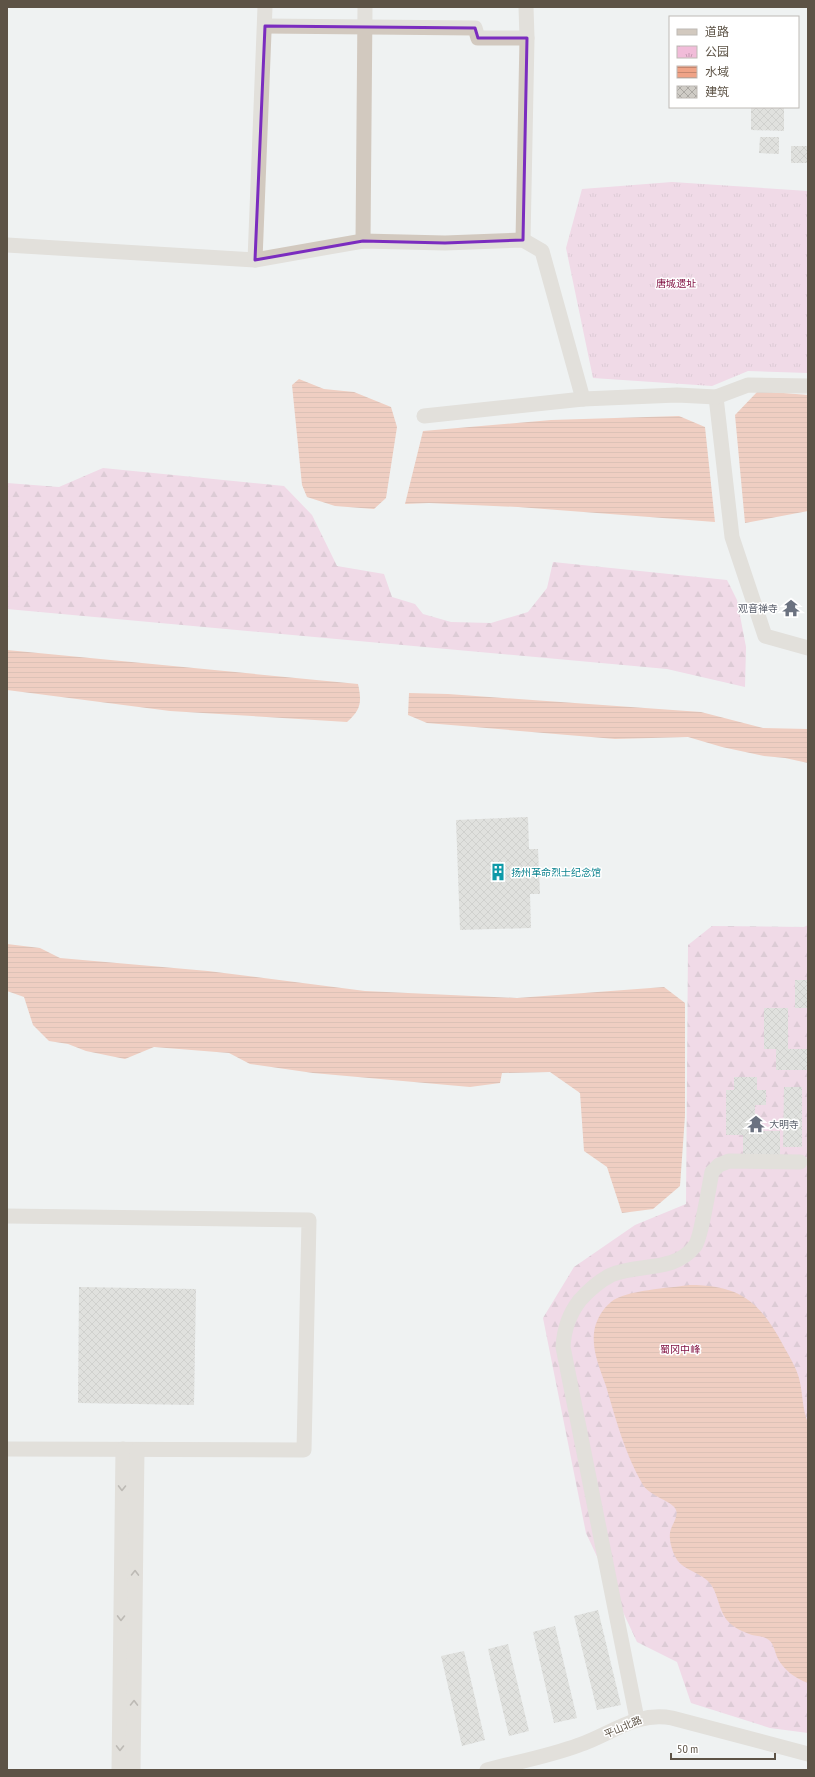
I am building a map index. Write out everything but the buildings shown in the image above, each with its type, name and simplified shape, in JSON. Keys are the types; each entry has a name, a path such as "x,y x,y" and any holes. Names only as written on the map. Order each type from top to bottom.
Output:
{"street":[{"path":"255,260 265,7"},
{"path":"363,241 365,7"},
{"path":"523,240 527,38 526,7"},
{"path":"265,26 475,28 478,38 527,38"},
{"path":"7,245 255,260 363,241 445,243 523,240 542,251 583,399"},
{"path":"424,416 583,399 677,395 716,397 748,385 808,386"},
{"path":"716,397 732,537 765,636 808,648"},
{"path":"637,1719 563,1347 566,1326 570,1315 588,1291 601,1280 621,1272 664,1266 683,1256 696,1246 712,1172 719,1165 729,1161 800,1162"},
{"path":"7,1216 309,1220 304,1450 7,1449"},
{"path":"119,1770 130,1449"},
{"path":"130,1449 134,1770"},
{"name":"平山北路","path":"487,1770 579,1746 637,1719 656,1716 672,1718 808,1754"}],"highlighted area":[{"path":"265,26 475,28 478,38 527,38 523,240 445,243 363,241 255,260"}],"green space":[{"name":"唐城遗址","path":"672,182 808,191 808,373 748,371 712,386 593,378 566,248 582,189"},
{"path":"103,468 284,486 312,515 337,566 384,574 392,597 415,604 423,614 451,622 491,623 528,612 547,588 553,562 727,580 737,600 746,647 745,687 667,669 7,609 7,483 59,487"},
{"name":"蜀冈中峰","path":"808,925 808,1733 770,1728 691,1703 677,1662 637,1642 586,1533 543,1318 574,1267 635,1225 686,1204 688,945 712,926 804,927"}],"water":[{"path":"299,379 324,389 354,392 391,407 397,427 386,498 374,509 335,506 307,497 302,485 292,385"},
{"path":"758,391 808,395 808,511 745,523 735,415"},
{"path":"679,416 705,427 715,522 518,507 429,503 405,504 423,431 551,420"},
{"path":"7,650 358,684 360,701 355,714 347,722 170,711 7,690"},
{"path":"409,693 448,694 701,712 763,728 808,729 808,763 722,747 688,737 615,739 427,723 408,715"},
{"path":"7,944 40,948 60,958 208,971 365,991 517,998 664,987 685,1003 685,1116 680,1186 653,1209 622,1213 607,1167 584,1151 580,1093 550,1072 502,1073 500,1083 470,1087 313,1073 250,1064 229,1053 154,1047 125,1059 86,1051 68,1044 49,1041 33,1025 24,997 7,991"},
{"path":"690,1285 722,1288 747,1299 757,1307 766,1317 774,1330 799,1378 808,1423 808,1683 795,1677 784,1667 778,1659 769,1640 745,1632 734,1627 728,1622 723,1615 714,1590 708,1581 685,1567 677,1560 670,1542 671,1530 677,1513 676,1510 671,1504 646,1489 643,1485 631,1461 622,1437 597,1360 594,1340 597,1320 611,1302 618,1298 637,1292"}],"place":[{"name":"观音禅寺","path":"791,608"},
{"name":"扬州革命烈士纪念馆","path":"498,872"},
{"name":"大明寺","path":"756,1124"}]}
